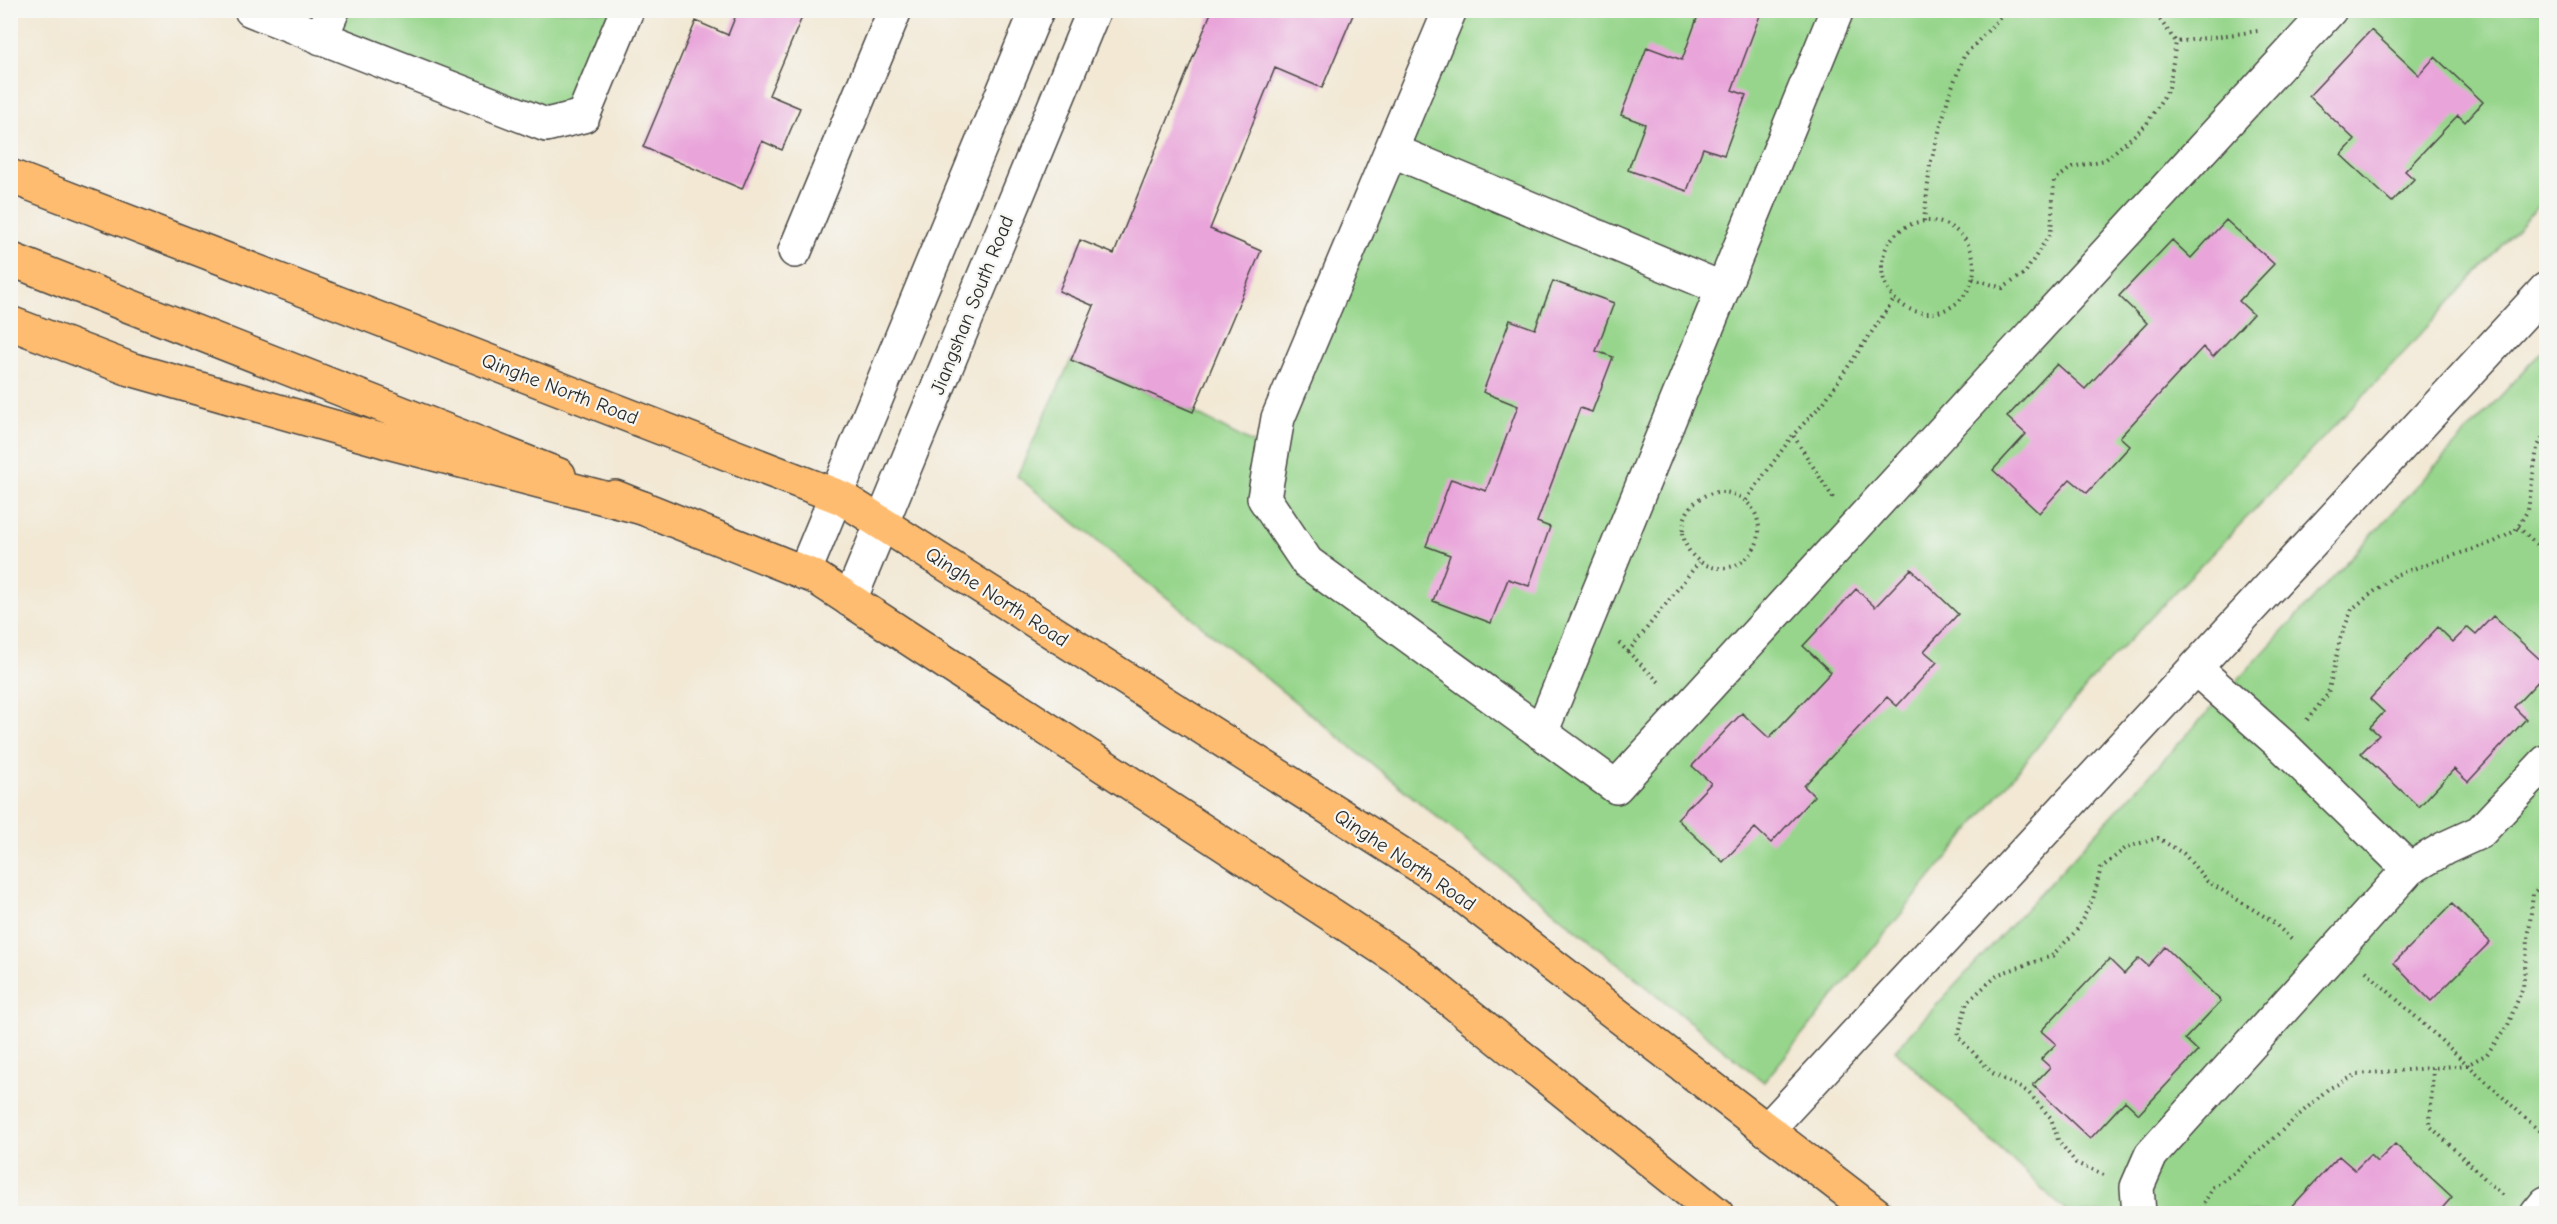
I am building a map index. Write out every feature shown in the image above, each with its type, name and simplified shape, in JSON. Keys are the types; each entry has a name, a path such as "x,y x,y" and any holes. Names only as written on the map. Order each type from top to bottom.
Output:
{"main road":[{"name":"Qinghe North Road","path":"10,176 836,495 1442,880 1876,1214"},
{"path":"10,259 815,577 1402,961 1717,1214"},
{"path":"10,323 130,369 384,441 642,508"}],"street":[{"path":"251,10 327,24 546,125 583,116 627,10"},
{"path":"795,251 895,10"},
{"path":"804,573 1037,10"},
{"name":"Jiangshan South Road","path":"850,600 1094,10"},
{"path":"1450,10 1278,418 1264,498 1307,562 1616,787 2325,12"},
{"path":"1542,733 1837,10"},
{"path":"1391,150 1723,289"},
{"path":"1767,1130 2547,289"},
{"path":"2195,668 2283,746 2409,869"},
{"path":"2139,1214 2137,1187 2151,1155 2409,869 2445,848 2480,832 2547,762"},
{"path":"2537,1214 2547,1203"}],"path":[{"path":"1924,221 1930,165 1949,95 1960,66 1964,56 2007,10"},
{"path":"1973,279 2003,288 2025,273 2051,232 2054,182 2072,167 2105,160 2146,125 2169,88 2176,42 2153,10"},
{"path":"2176,42 2259,31"},
{"path":"1924,221 1939,222 1964,237 1975,264 1973,279 1967,293 1956,304 1942,312 1927,314 1912,311 1894,298 1883,276 1882,261 1887,246 1896,234 1909,225 1924,221"},
{"path":"1746,500 1793,435 1824,402 1894,298"},
{"path":"2283,746 2328,694 2340,639 2352,609 2395,575 2494,542 2515,531 2528,510 2537,448 2547,431"},
{"path":"1793,435 1853,530"},
{"path":"1723,491 1746,500 1755,510 1760,535 1756,548 1748,559 1737,566 1724,569 1700,562 1690,553 1684,542 1685,518 1690,507 1711,493 1723,491"},
{"path":"2518,526 2547,553"},
{"path":"1628,652 1700,562"},
{"path":"1589,615 1687,710"},
{"path":"2143,1174 2111,1179 2076,1163 2058,1140 2051,1118 2028,1092 1992,1073 1958,1036 1967,1002 2000,974 2052,956 2076,931 2093,899 2101,868 2127,847 2158,838 2184,854 2207,881 2330,957 2467,1065 2547,1137"},
{"path":"2198,1214 2213,1187 2237,1171 2328,1089 2358,1074 2467,1065 2487,1054 2508,1025 2523,987 2533,894 2547,879"},
{"path":"2433,1068 2430,1126 2504,1198"}],"green space":[{"path":"251,11 627,11 583,116 546,125"},
{"path":"1450,11 2546,11 2546,197 2387,371 2096,675 1764,1082 1017,476 1071,360 1193,412 1271,453"},
{"path":"2546,347 2546,1213 2068,1213 1895,1050"}],"building":[{"path":"459,10 473,10 470,15"},
{"path":"738,10 805,10 769,95 800,108 782,150 762,141 742,189 643,147 696,21 728,35"},
{"path":"1212,10 1355,10 1322,88 1275,68 1210,229 1261,251 1193,412 1071,360 1094,306 1059,291 1080,240 1114,254"},
{"path":"1700,10 1762,10 1732,90 1746,95 1724,155 1703,148 1687,191 1628,170 1645,124 1621,115 1647,47 1682,60"},
{"path":"2371,30 2419,75 2435,57 2483,102 2465,122 2458,115 2405,171 2414,179 2392,202 2341,155 2355,140 2309,96"},
{"path":"2226,220 2274,264 2239,301 2253,314 2213,357 2203,347 2120,437 2130,446 2087,493 2070,479 2039,513 1993,470 2026,434 2007,417 2057,364 2085,389 2147,323 2119,296 2172,240 2191,258"},
{"path":"1553,281 1614,303 1596,351 1613,357 1592,412 1580,408 1537,522 1550,527 1529,586 1508,579 1491,623 1433,601 1450,555 1426,546 1451,479 1486,491 1518,406 1483,392 1510,320 1535,329"},
{"path":"1911,569 1958,614 1924,651 1937,662 1897,706 1887,697 1804,786 1814,796 1771,843 1755,828 1723,862 1677,819 1711,783 1692,766 1742,713 1769,738 1831,672 1803,646 1856,589 1875,607"},
{"path":"2493,616 2546,665 2546,673 2514,707 2526,719 2468,782 2454,769 2419,807 2361,753 2379,735 2370,727 2384,712 2370,699 2438,627 2453,642 2468,627 2476,634"},
{"path":"2452,904 2490,942 2431,1001 2394,963"},
{"path":"2165,947 2221,1001 2185,1039 2198,1051 2139,1114 2125,1101 2090,1139 2033,1085 2050,1067 2041,1059 2056,1044 2041,1031 2109,959 2124,974 2139,958 2148,966"},
{"path":"2395,1144 2452,1197 2437,1214 2285,1214 2339,1156 2355,1170 2370,1155 2377,1162"}]}
